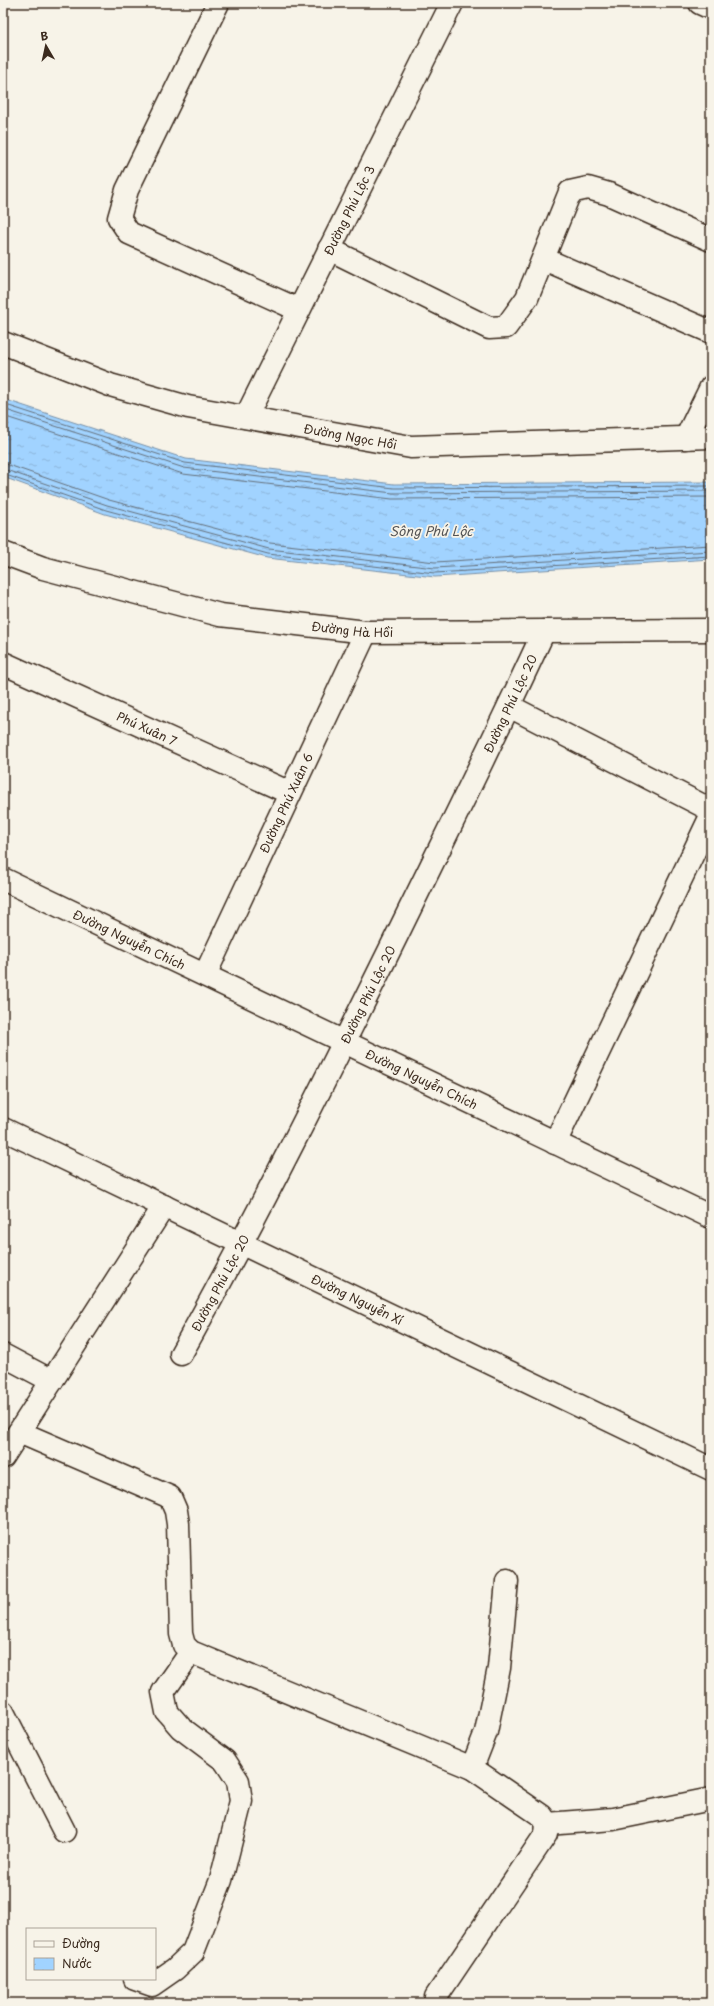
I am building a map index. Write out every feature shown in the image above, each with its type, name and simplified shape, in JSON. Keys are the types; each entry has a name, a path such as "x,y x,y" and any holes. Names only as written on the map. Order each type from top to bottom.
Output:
{"street":[{"path":"218,3 127,190 119,218 129,233 299,310"},
{"name":"Đường Phú Lộc 3","path":"246,417 452,3"},
{"path":"700,3 711,8"},
{"path":"329,249 489,328 506,327 527,298 570,192 588,188 609,194 711,240"},
{"path":"544,258 711,332"},
{"name":"Đường Ngọc Hồi","path":"3,343 110,385 188,407 411,447 711,437"},
{"path":"686,438 711,387"},
{"name":"Đường Hà Hồi","path":"3,553 43,568 220,615 366,632 711,630"},
{"name":"Đường Phú Lộc 20","path":"181,1354 242,1244 344,1041 509,706 544,631"},
{"name":"Đường Phú Xuân 6","path":"205,975 366,632"},
{"name":"Phú Xuân 7","path":"3,663 290,793"},
{"path":"509,706 711,810"},
{"path":"555,1143 711,816"},
{"name":"Đường Nguyễn Chích","path":"3,879 711,1217"},
{"name":"Đường Nguyễn Xí","path":"3,1129 711,1469"},
{"path":"3,1457 164,1206"},
{"path":"3,1355 52,1381"},
{"path":"19,1432 170,1497 176,1511 178,1524 180,1634 184,1645 191,1652 472,1768 542,1816 547,1824 546,1834 436,1997 435,2003"},
{"path":"472,1768 486,1732 499,1668 507,1581"},
{"path":"138,1980 152,1985 175,1969 193,1952 221,1880 241,1801 238,1781 225,1761 181,1728 167,1712 163,1692 191,1652"},
{"path":"3,1712 64,1831"},
{"path":"547,1824 613,1819 711,1799"}],"water":[{"name":"Sông Phú Lộc","path":"3,399 186,459 394,484 711,482 711,559 435,577 267,558 105,514 3,477"}]}
